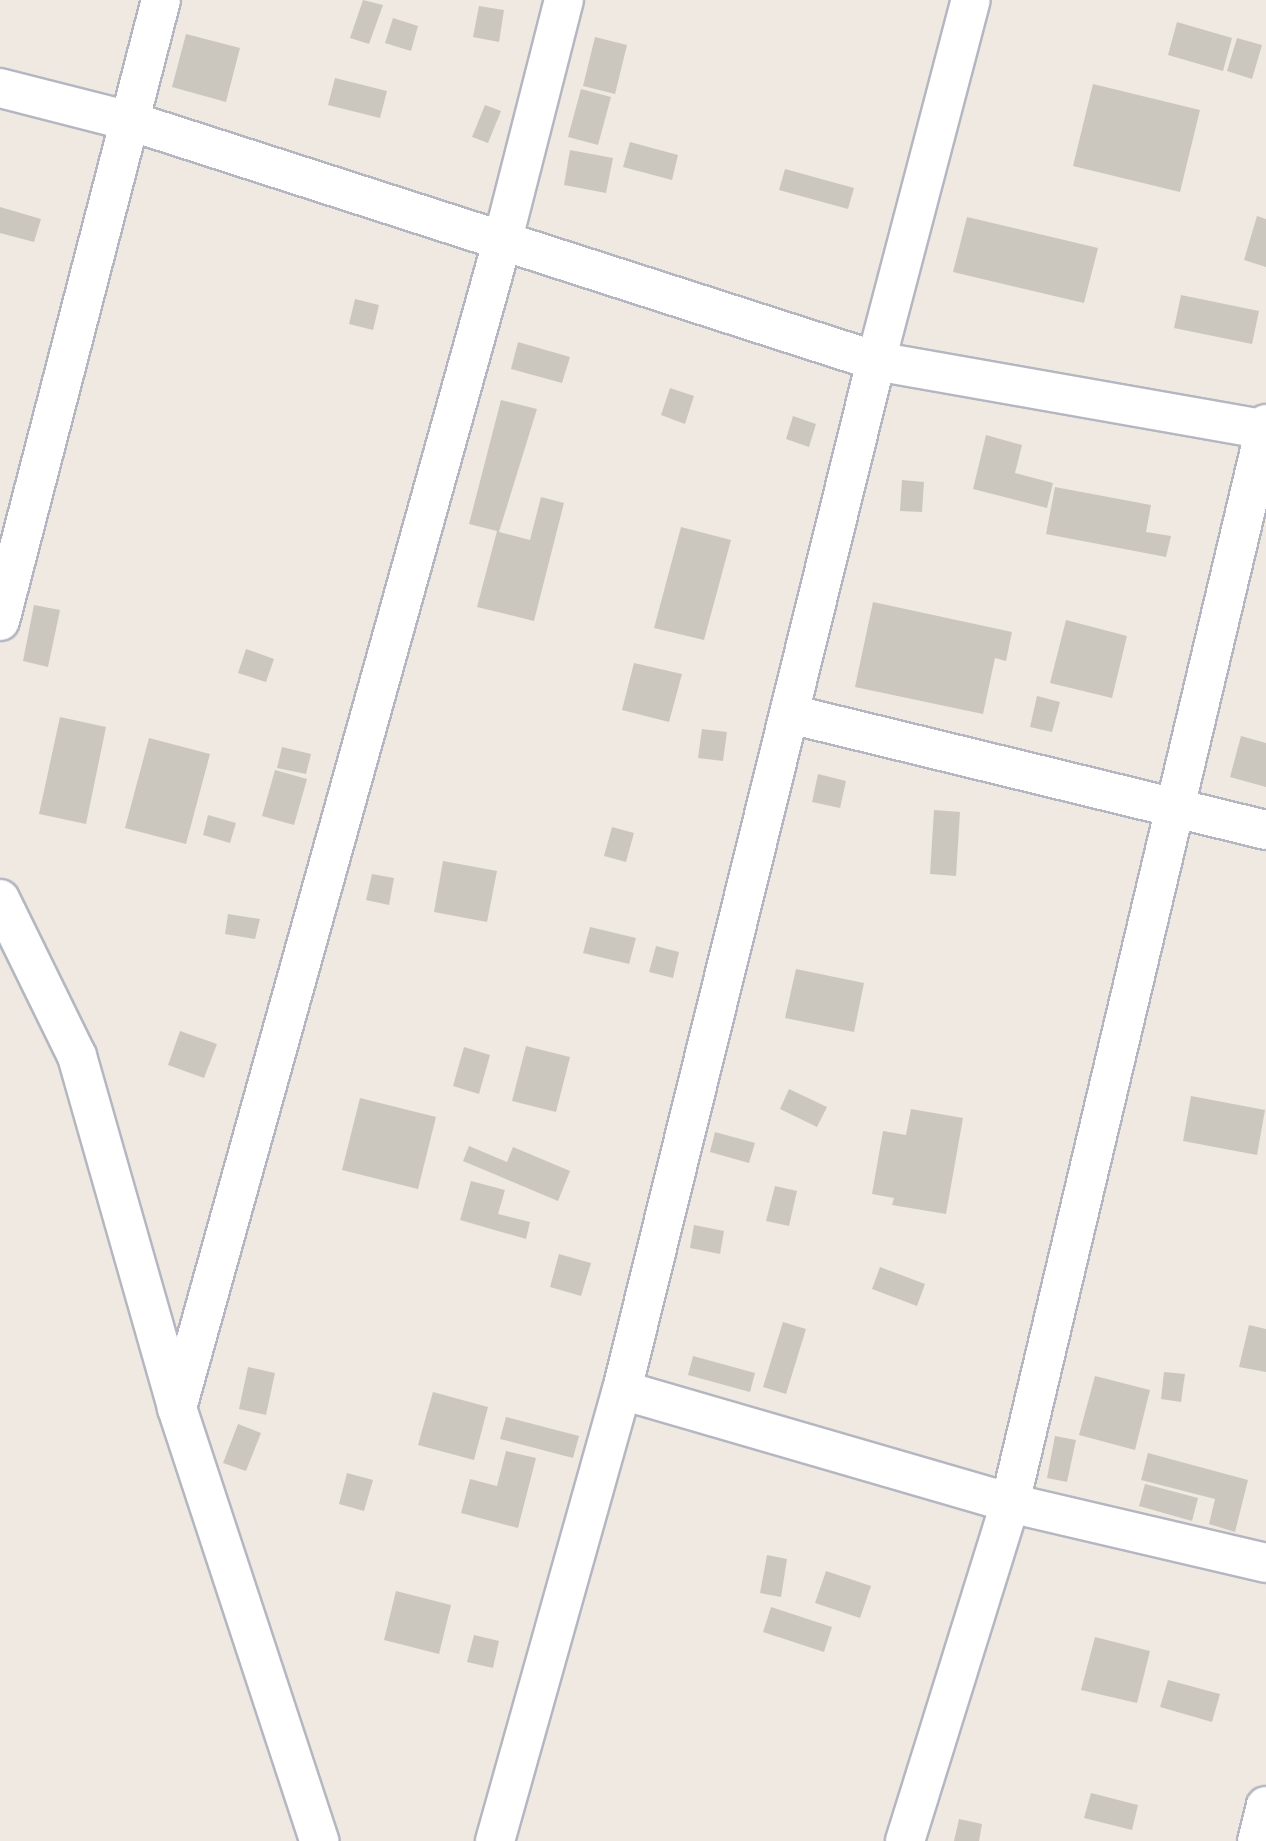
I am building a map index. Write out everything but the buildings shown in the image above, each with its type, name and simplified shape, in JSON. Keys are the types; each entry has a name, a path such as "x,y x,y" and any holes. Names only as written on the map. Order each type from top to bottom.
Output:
{"street":[{"path":"0,621 12,520 133,122 161,0"},
{"path":"177,1408 503,239 564,0"},
{"path":"495,1841 622,1390 876,361 971,0"},
{"path":"0,88 133,122 876,361 1265,428 1178,808 1010,1503 905,1841"},
{"path":"790,714 1266,831"},
{"path":"0,900 77,1056 177,1408 319,1841"},
{"path":"622,1390 1010,1503 1266,1563"},
{"path":"1257,1841 1266,1806"}]}
